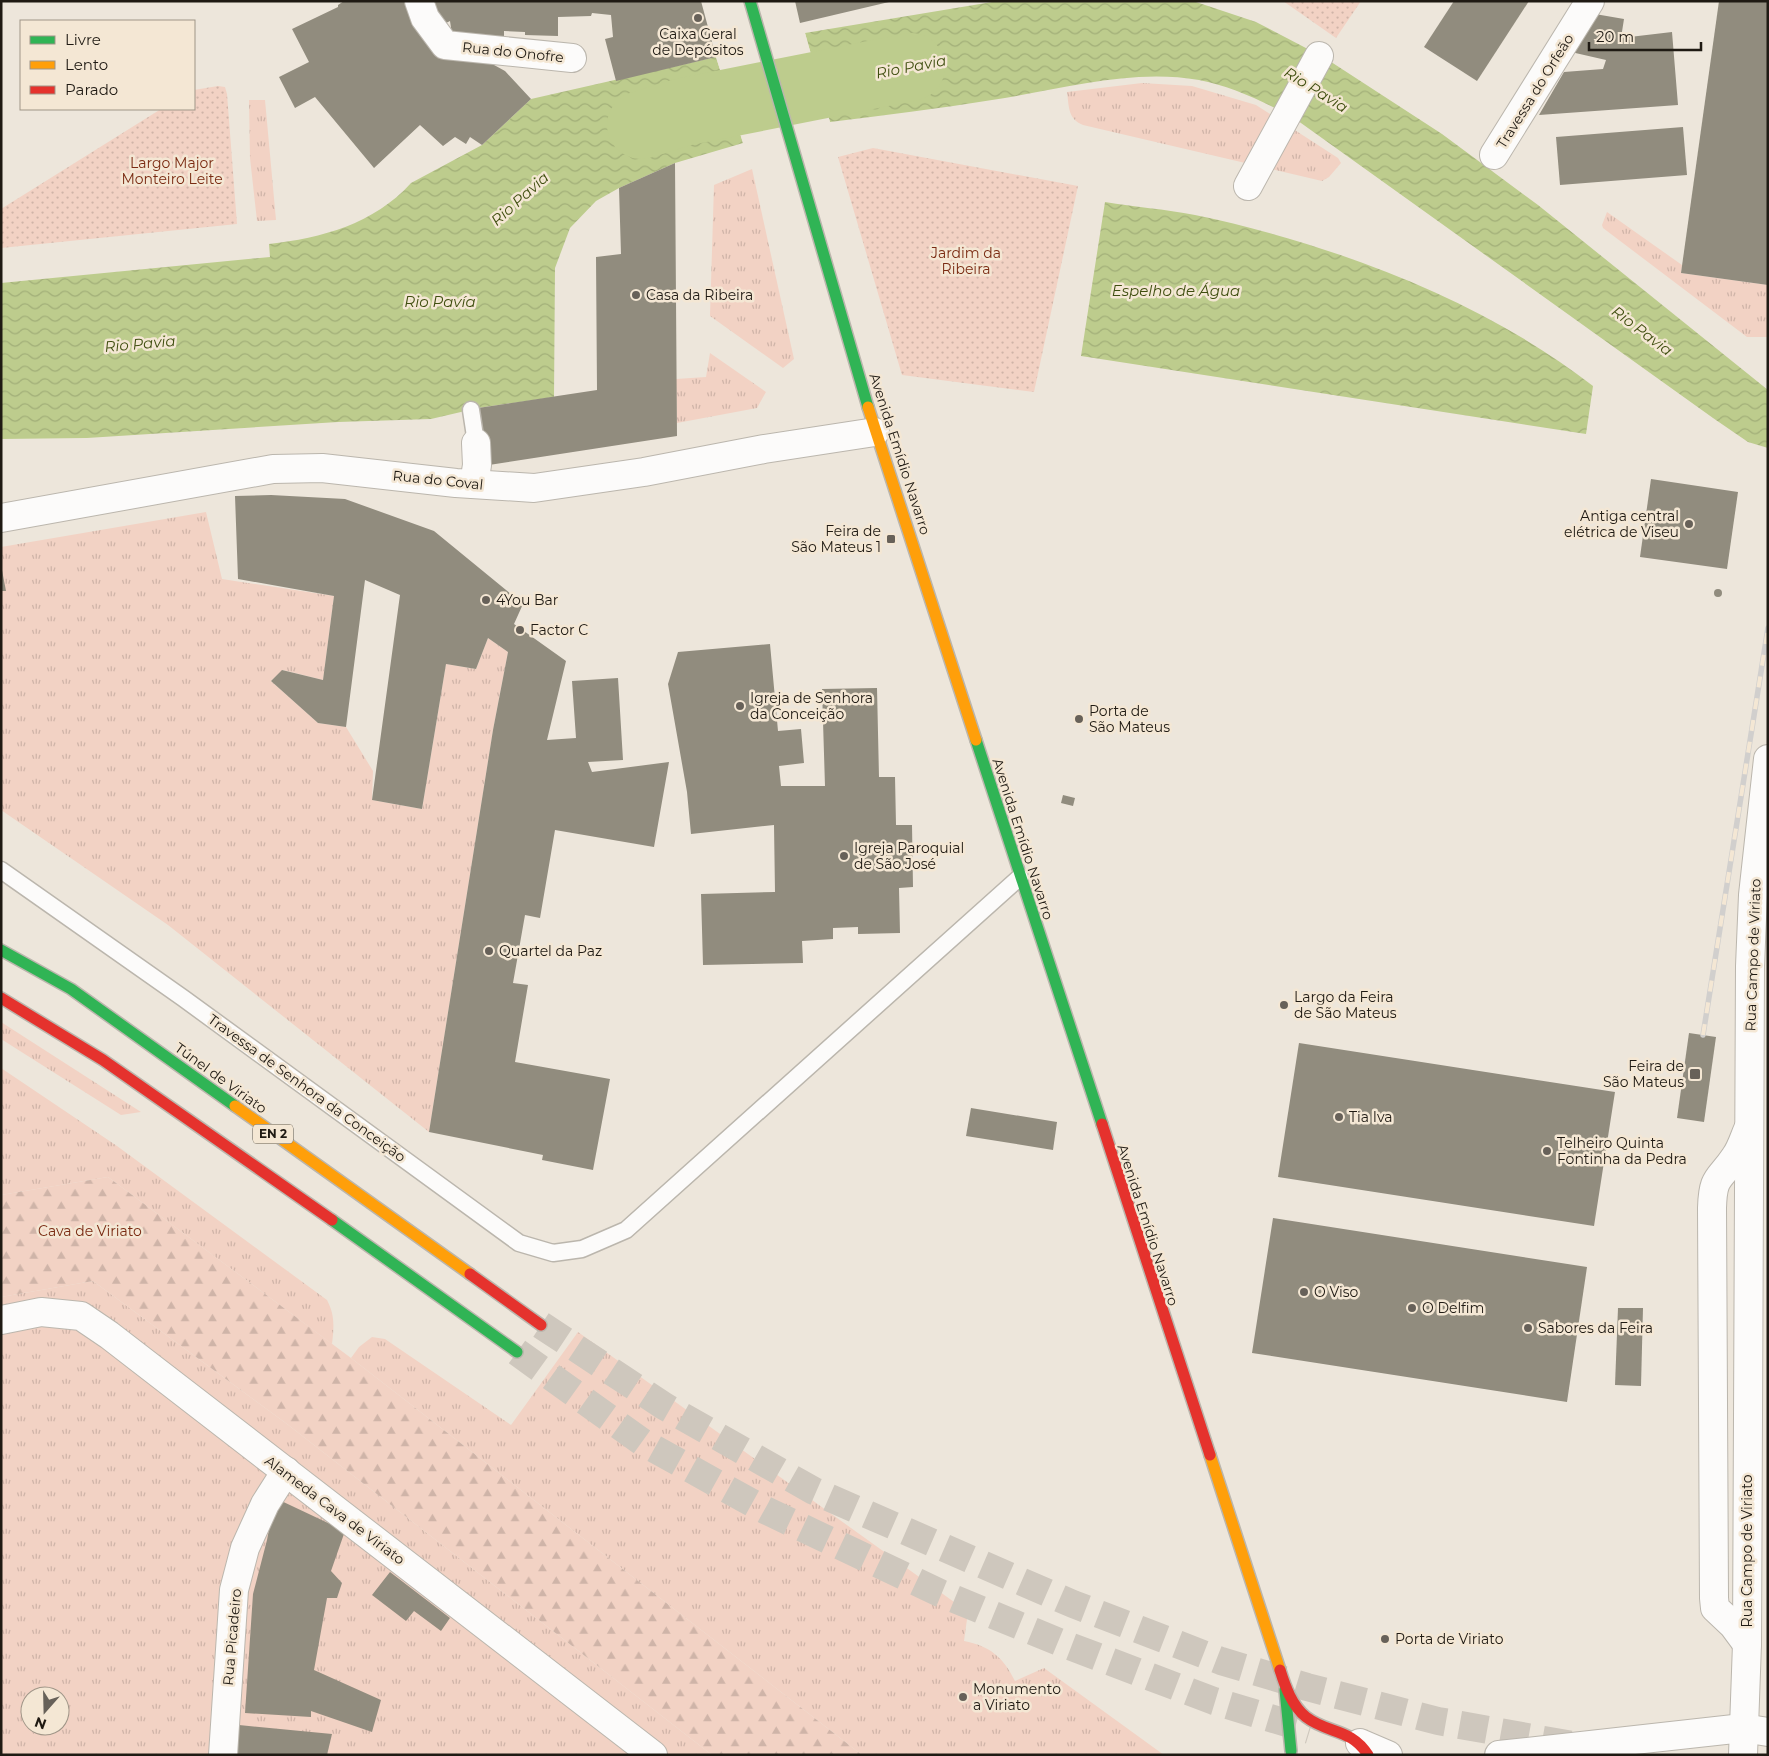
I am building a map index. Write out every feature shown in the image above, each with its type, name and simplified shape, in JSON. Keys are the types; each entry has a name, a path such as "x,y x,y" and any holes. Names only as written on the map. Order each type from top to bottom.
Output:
{"main road":[{"name":"Avenida Emídio Navarro","path":"750,1 875,432 1284,1682"},
{"name":"Túnel de Viriato","path":"1,950 71,989 541,1325"},
{"name":"EN 2","path":"1,998 31,1014 126,1076 366,1242 517,1352"},
{"path":"1284,1682 1295,1705 1306,1717 1356,1743"},
{"path":"1284,1682 1290,1753"},
{"path":"1313,1732 1326,1729 1356,1743"},
{"path":"1290,1753 1302,1738"}],"street":[{"name":"Rua do Onofre","path":"419,1 425,18 445,45 572,58"},
{"name":"Travessa do Orfeão","path":"1494,155 1590,1"},
{"path":"1248,186 1319,56"},
{"name":"Rua do Coval","path":"1,518 273,469 322,468 474,484 534,488 644,472 764,449 875,432"},
{"path":"474,484 477,465 476,443"},
{"name":"Rua Campo de Viriato","path":"1747,1644 1752,895 1768,759"},
{"name":"Rua Campo de Viriato","path":"1747,1644 1733,1625 1715,1608 1714,1598 1712,1190 1716,1179 1735,1157 1750,1122"},
{"name":"Alameda Cava de Viriato","path":"1,1320 41,1312 81,1316 110,1335 653,1755"},
{"name":"Rua Picadeiro","path":"223,1755 234,1590 245,1548 265,1504 286,1471"},
{"path":"1742,1755 1755,1730 1747,1644"},
{"path":"1500,1755 1755,1730"},
{"path":"1356,1743 1388,1755"}],"lane":[{"path":"471,410 476,443"},
{"name":"Travessa de Senhora da Conceição","path":"1,870 191,1004 519,1243 553,1253 582,1249 626,1230 1020,876"}],"green space":[{"path":"1283,1 1361,1 1336,38"},
{"path":"1142,83 1192,86 1256,105 1338,158 1341,163 1329,177 1322,181 1083,125 1074,119 1070,112 1067,92"},
{"name":"Largo Major Monteiro Leite","path":"218,86 225,87 237,224 1,248 1,209 159,110 195,110 195,90"},
{"path":"249,100 265,100 276,220 257,221 250,158"},
{"name":"Jardim da Ribeira","path":"873,148 1078,186 1034,392 902,375 838,157"},
{"path":"752,169 794,359 783,368 710,316 714,185"},
{"path":"1607,212 1682,265 1681,273 1768,285 1768,337 1747,337 1603,228 1602,225"},
{"path":"710,353 766,392 757,408 677,423 676,379 706,377"},
{"path":"206,512 222,579 334,596 323,680 283,670 271,681 318,723 346,727 373,771 372,800 422,809 446,664 476,669 488,638 508,652 493,730 429,1132 168,925 1,810 1,547"},
{"path":"1,1022 141,1112 121,1115 1,1039"},
{"path":"1,1068 117,1146 327,1300 333,1321 332,1344 108,1177 1,1195"},
{"name":"Cava de Viriato","path":"108,1177 351,1358 862,1755 712,1755 287,1424 93,1281 1,1297 1,1195"},
{"path":"93,1281 287,1424 712,1755 1,1755 1,1297"},
{"path":"578,1332 968,1612 964,1641 981,1646 995,1654 1006,1665 1015,1681 1044,1668 1164,1755 862,1755 351,1358 359,1347 372,1337 385,1339 511,1425"}],"water":[{"path":"998,1 1193,1 1256,22 1325,58 1442,134 1538,205 1768,390 1768,448 1748,442 1713,418 1294,118 1235,90 1199,80 1173,77 1121,78 972,103 830,122 805,33"},
{"name":"Rio Pavía","path":"716,57 743,143 675,163 619,188 596,201 570,228 555,268 554,397 478,408 431,419 338,422 87,438 1,439 1,283 270,257 269,244 327,233 364,219 381,209 411,183 482,145 531,99"},
{"name":"Espelho de Água","path":"1105,202 1195,215 1299,241 1403,279 1454,301 1550,355 1593,386 1586,434 1081,356"}],"pier":[{"path":"803,33 805,33 830,122 827,123"},
{"path":"716,57 718,57 746,143 743,143"}],"building":[{"path":"344,1 410,1 485,60 505,71 531,99 482,145 470,137 466,144 455,137 443,146 420,125 374,168 315,97 295,108 279,77 309,62 292,29 338,7"},
{"path":"429,1 701,1 716,57 616,81 605,39 613,37 611,15 592,13 591,16 558,17 558,36 525,35 525,32 504,31 504,36 453,41 450,21 440,26"},
{"path":"795,1 889,1 889,2 800,23"},
{"path":"1454,1 1529,1 1477,81 1424,47"},
{"path":"1719,1 1768,1 1768,285 1681,273"},
{"path":"1595,14 1624,19 1621,38 1672,32 1678,105 1539,115 1564,72 1603,69 1606,60 1571,52"},
{"path":"1683,127 1687,175 1560,185 1556,137"},
{"name":"Casa da Ribeira","path":"675,163 677,436 489,465 478,408 597,390 596,257 621,254 619,188"},
{"name":"Antiga central elétrica de Viseu","path":"1651,479 1738,492 1727,569 1640,557"},
{"path":"271,495 345,499 434,531 523,604 514,624 566,661 547,740 576,738 572,681 618,678 623,760 588,762 592,772 669,762 654,847 555,830 540,918 525,915 513,983 528,985 515,1062 610,1079 593,1170 542,1160 543,1155 429,1132 493,730 508,652 488,638 476,669 446,664 422,809 372,800 400,595 365,580 346,727 318,723 271,681 282,670 323,680 334,596 238,579 235,496"},
{"path":"1,565 6,591 1,591"},
{"path":"1718,589 1722,593 1718,597 1714,593"},
{"name":"Igreja Paroquial de São José","path":"770,644 778,731 801,729 804,763 779,766 781,786 825,786 822,689 877,688 879,777 895,777 896,825 912,825 913,887 899,888 900,933 858,934 858,927 833,928 833,939 802,941 803,963 703,965 701,894 775,892 774,825 691,834 687,792 668,684 678,652"},
{"path":"1063,795 1075,798 1073,806 1061,803"},
{"path":"1689,1033 1716,1037 1704,1122 1677,1118"},
{"path":"1299,1043 1615,1092 1594,1226 1278,1177"},
{"path":"971,1108 1057,1122 1053,1150 966,1136"},
{"path":"1273,1218 1587,1267 1567,1402 1252,1353"},
{"path":"1618,1308 1643,1308 1641,1386 1615,1385"},
{"path":"275,1498 345,1531 331,1571 342,1583 337,1598 327,1598 314,1670 381,1700 372,1732 311,1711 311,1717 245,1713 253,1594 267,1540"},
{"path":"390,1572 450,1618 441,1631 414,1611 406,1621 372,1595"},
{"path":"239,1725 332,1734 327,1755 237,1755"}],"waterway":[{"name":"Rio Pavia","path":"641,125 683,112 911,67"}],"tunnel":[{"path":"541,1325 664,1406 814,1491 1073,1604 1221,1661 1307,1687 1438,1721 1628,1755"},
{"path":"517,1352 642,1442 765,1510 940,1593 1064,1644 1214,1701 1310,1730"}],"railway":[{"path":"1703,1035 1768,628"}],"traffic: fast":[{"path":"750,1 868,407"},
{"path":"976,740 1102,1124"},
{"path":"1,950 71,989 235,1106"},
{"path":"332,1220 517,1352"},
{"path":"1285,1690 1291,1751"}],"traffic: slow":[{"path":"868,407 976,740"},
{"path":"235,1106 470,1274"},
{"path":"1210,1455 1280,1670"}],"traffic: jam":[{"path":"1,998 103,1060 332,1220"},
{"path":"1102,1124 1210,1455"},
{"path":"470,1274 541,1325"},
{"path":"1280,1670 1290,1695 1306,1717 1354,1740 1368,1755"}],"place":[{"name":"Caixa Geral de Depósitos","path":"698,18"},
{"name":"Casa da Ribeira","path":"636,295"},
{"name":"Antiga central elétrica de Viseu","path":"1689,524"},
{"name":"Feira de São Mateus 1","path":"891,539"},
{"name":"4You Bar","path":"486,600"},
{"name":"Factor C","path":"520,630"},
{"name":"Igreja de Senhora da Conceição","path":"740,706"},
{"name":"Porta de São Mateus","path":"1079,719"},
{"name":"Igreja Paroquial de São José","path":"844,856"},
{"name":"Quartel da Paz","path":"489,951"},
{"name":"Largo da Feira de São Mateus","path":"1284,1005"},
{"name":"Feira de São Mateus","path":"1695,1074"},
{"name":"Tia Iva","path":"1339,1117"},
{"name":"Telheiro Quinta Fontinha da Pedra","path":"1547,1151"},
{"name":"O Viso","path":"1304,1292"},
{"name":"O Delfim","path":"1412,1308"},
{"name":"Sabores da Feira","path":"1528,1328"},
{"name":"Porta de Viriato","path":"1385,1639"},
{"name":"Monumento a Viriato","path":"963,1697"}]}
